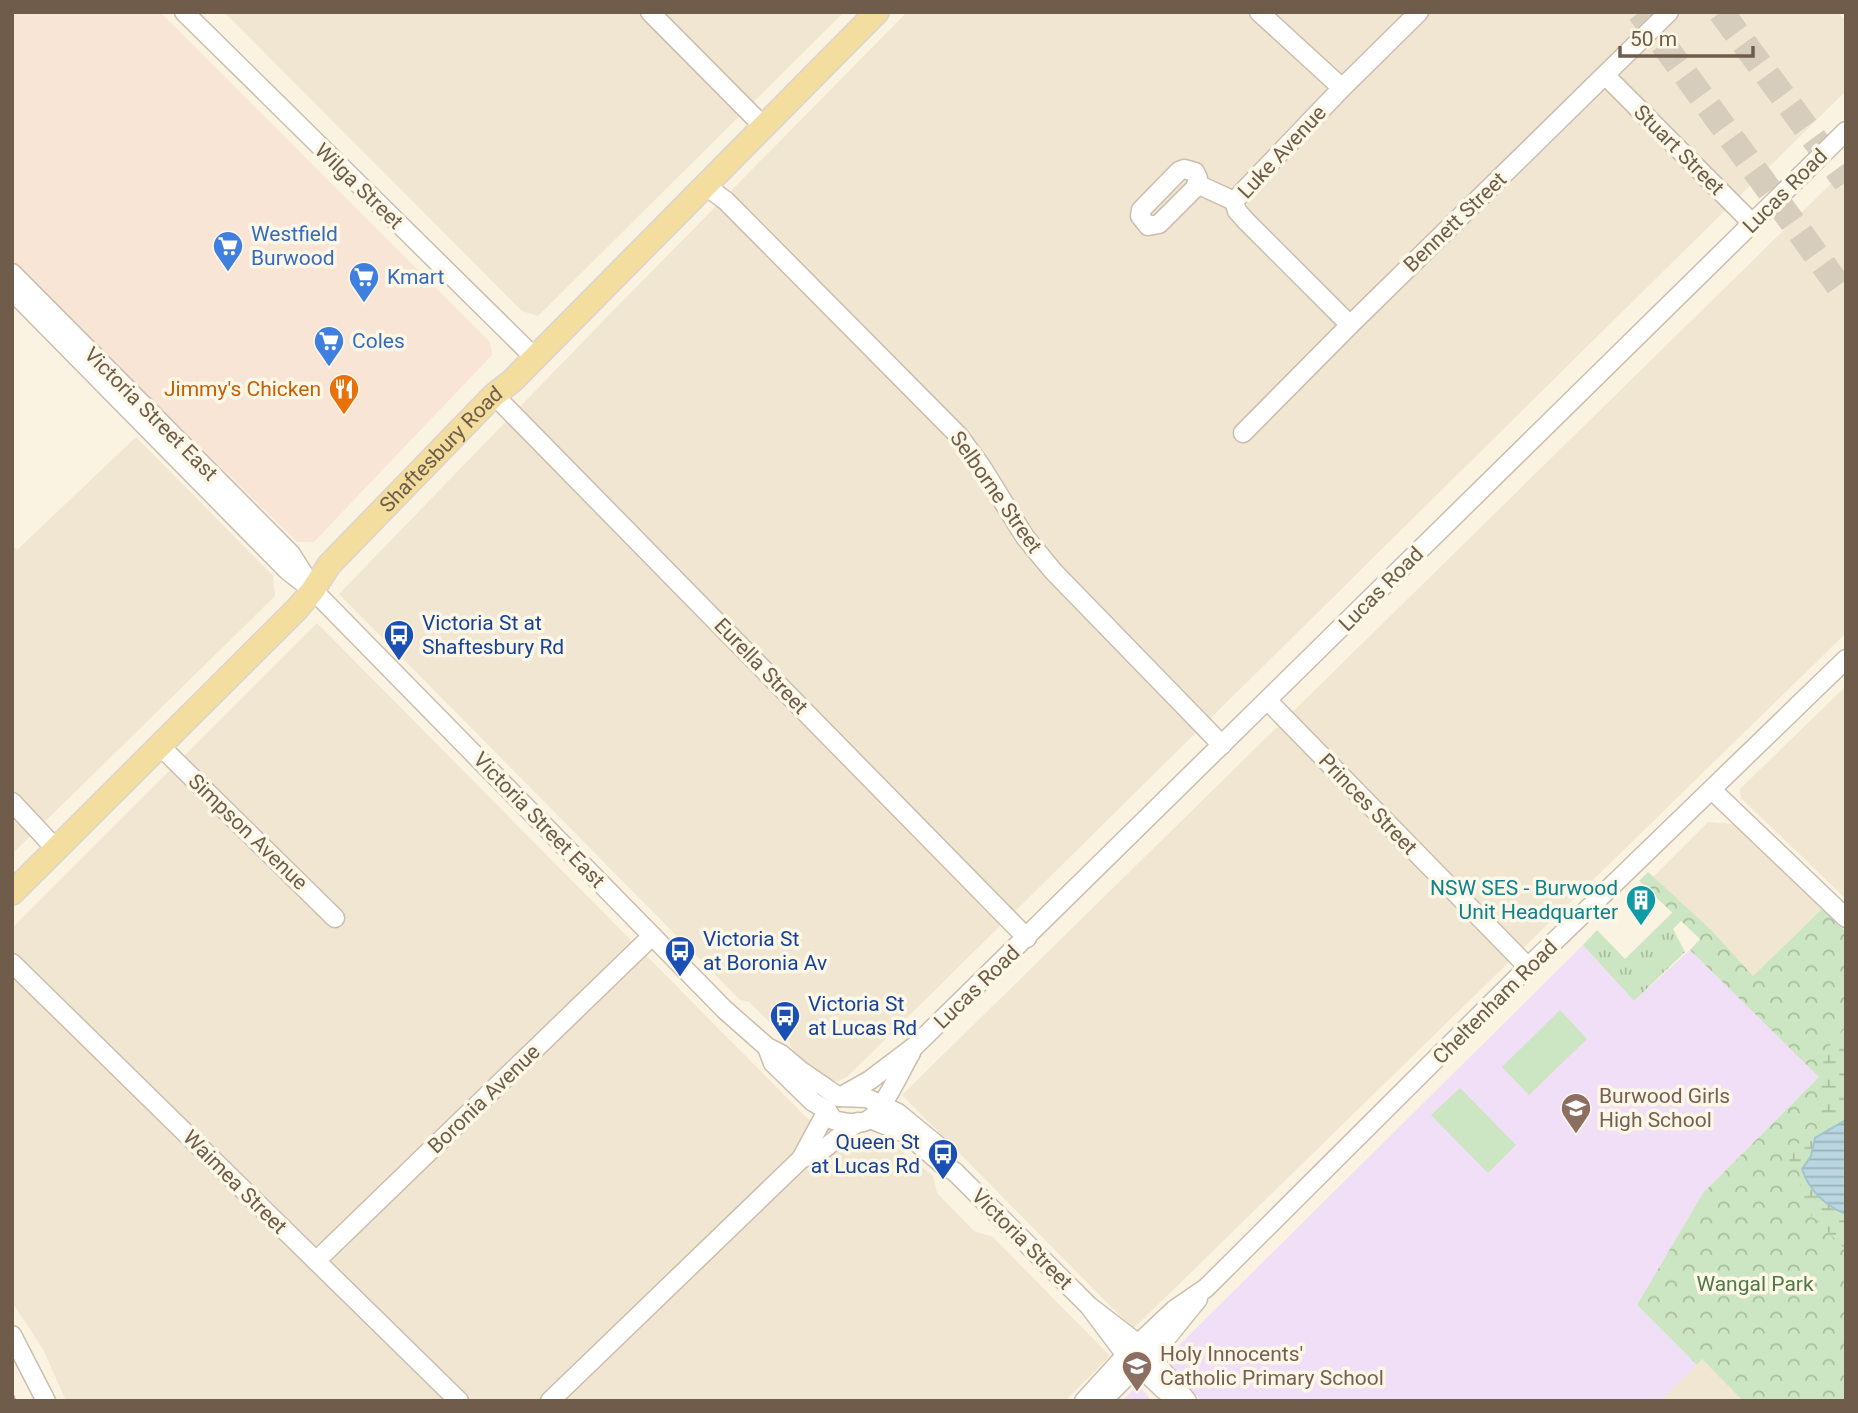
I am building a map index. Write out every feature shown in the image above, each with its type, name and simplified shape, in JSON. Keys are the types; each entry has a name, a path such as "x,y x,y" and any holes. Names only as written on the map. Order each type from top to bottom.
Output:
{"main road":[{"name":"Shaftesbury Road","path":"12,892 297,609 329,565 877,12"}],"street":[{"name":"Wilga Street","path":"184,12 535,358"},
{"path":"650,12 764,127"},
{"path":"1259,12 1342,88"},
{"name":"Luke Avenue","path":"1350,325 1246,222 1237,211 1234,201 1419,12"},
{"name":"Bennett Street","path":"1243,433 1669,12"},
{"name":"Stuart Street","path":"1606,76 1752,223"},
{"name":"Lucas Road","path":"550,1401 801,1159 833,1104 915,1046 1846,131"},
{"path":"1197,184 1234,201"},
{"name":"Selborne Street","path":"705,185 726,201 959,436 1025,537 1053,571 1222,746"},
{"name":"Victoria Street East","path":"12,273 290,554 313,590"},
{"name":"Victoria Street East","path":"12,291 288,571 313,590 725,1010 767,1047 781,1054 801,1071 833,1104"},
{"name":"Eurella Street","path":"495,395 1027,938"},
{"name":"Cheltenham Road","path":"1084,1401 1183,1319 1206,1288 1528,967 1846,659"},
{"name":"Princes Street","path":"1268,701 1528,967"},
{"name":"Simpson Avenue","path":"160,746 335,918"},
{"path":"1712,790 1846,918"},
{"path":"12,802 56,849"},
{"name":"Boronia Avenue","path":"316,1261 652,936"},
{"name":"Waimea Street","path":"12,963 460,1401"},
{"name":"Lucas Road","path":"801,1159 821,1151 871,1113 915,1046"},
{"path":"861,1097 871,1113 834,1120 833,1104 861,1097"},
{"name":"Victoria Street","path":"871,1113 907,1134 955,1172 1185,1401"},
{"path":"12,1335 46,1401"},
{"name":"Cheltenham Road","path":"1102,1401 1129,1374 1139,1356"}],"shaded area":[{"name":"Westfield Burwood","path":"12,12 160,12 490,342 492,355 314,542 297,542 12,263"},
{"path":"224,12 844,12 538,316 522,311"},
{"path":"907,12 1837,12 1846,21 1846,91 847,1077 839,1081 822,1078 796,1057 789,1041 749,1002 740,1000 339,594"},
{"path":"1846,169 1846,633 1133,1329 902,1095"},
{"path":"136,437 273,576 275,596 12,854 12,545 17,550"},
{"path":"317,623 807,1118 860,1141 893,1144 933,1176 937,1193 974,1231 993,1237 1110,1356 1065,1401 66,1401 43,1349 12,1302 12,928"},
{"path":"1846,686 1846,899 1741,798 1740,789"},
{"path":"1708,822 1733,824 1822,909 1753,976 1653,877"},
{"name":"Burwood Girls High School","path":"1583,945 1634,1001 1690,950 1819,1077 1703,1193 1637,1305 1697,1365 1660,1401 1202,1401 1163,1361"},
{"path":"1702,1359 1743,1401 1660,1401 1697,1365"},
{"name":"Holy Innocents' Catholic Primary School","path":"1138,1385 1152,1401 1122,1401"}],"green space":[{"name":"Wangal Park","path":"1648,872 1710,929 1753,976 1822,909 1846,932 1846,1401 1743,1401 1702,1359 1697,1365 1637,1305 1703,1193 1819,1077 1690,950 1700,939 1639,881"},
{"path":"1674,911 1682,920 1673,929 1685,952 1634,1001 1583,945 1597,930 1625,959"},
{"path":"1560,1010 1587,1039 1529,1095 1502,1067"},
{"path":"1846,1027 1846,1120 1815,1138 1811,1155 1803,1169 1809,1184 1819,1196 1831,1207 1846,1214 1846,1250 1804,1208 1794,1190 1801,1190 1799,1166 1788,1166 1798,1144 1818,1130 1817,1104 1825,1051"},
{"path":"1460,1088 1516,1145 1488,1173 1431,1115"}],"water":[{"path":"1846,1120 1846,1214 1831,1207 1819,1196 1802,1169 1811,1156 1815,1138"}],"tunnel":[{"path":"1640,12 1846,296"},
{"path":"1721,12 1846,182"}],"railway":[{"path":"12,1396 14,1401"}],"place":[{"name":"Westfield Burwood","path":"228,273"},
{"name":"Kmart","path":"364,304"},
{"name":"Coles","path":"329,368"},
{"name":"Jimmy's Chicken","path":"344,416"},
{"name":"Victoria St at Shaftesbury Rd","path":"399,662"},
{"name":"NSW SES - Burwood Unit Headquarter","path":"1641,927"},
{"name":"Victoria St at Boronia Av","path":"680,978"},
{"name":"Victoria St at Lucas Rd","path":"785,1043"},
{"name":"Burwood Girls High School","path":"1576,1135"},
{"name":"Queen St at Lucas Rd","path":"943,1181"},
{"name":"Holy Innocents' Catholic Primary School","path":"1137,1393"}]}
